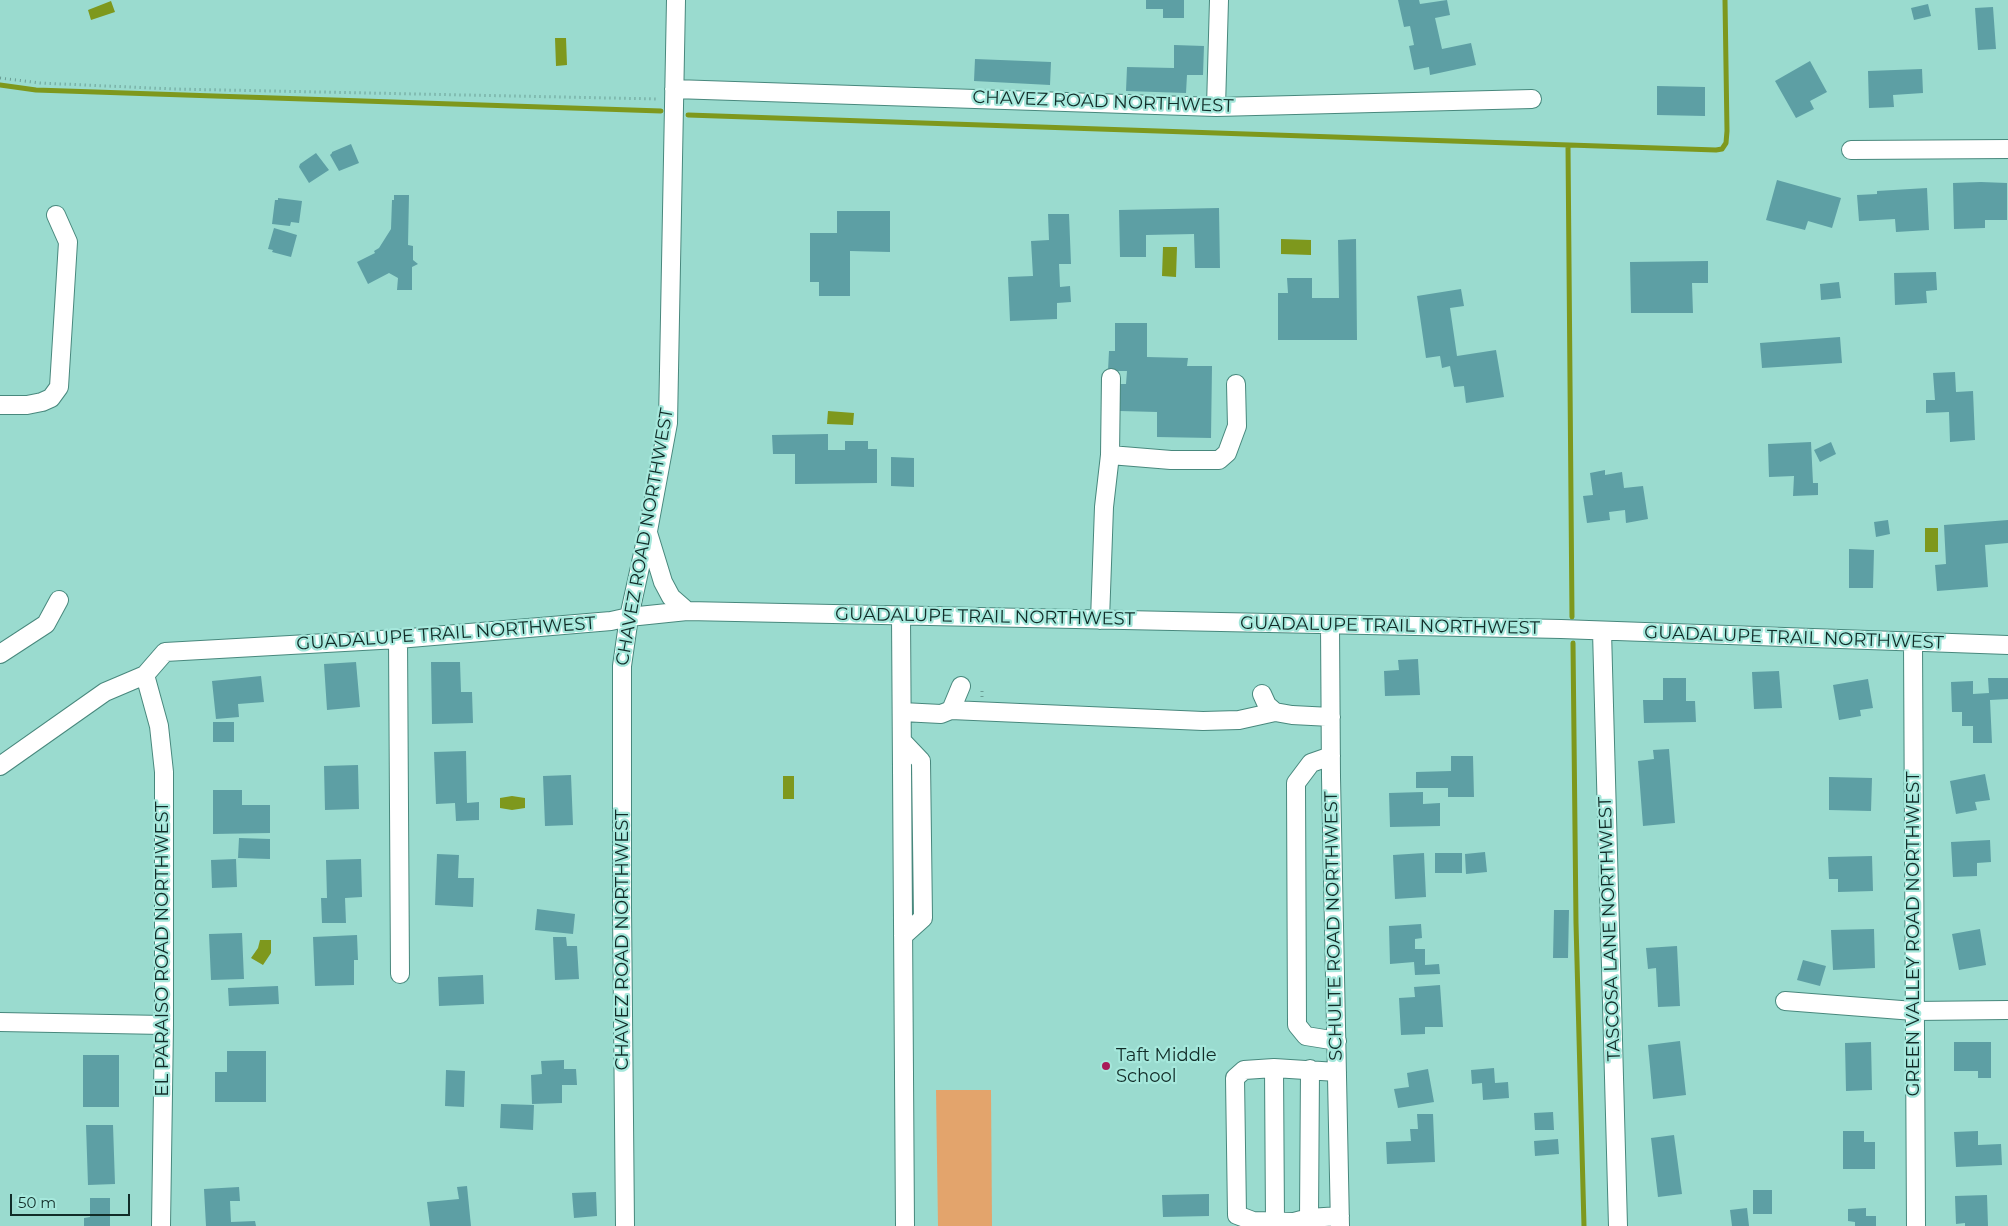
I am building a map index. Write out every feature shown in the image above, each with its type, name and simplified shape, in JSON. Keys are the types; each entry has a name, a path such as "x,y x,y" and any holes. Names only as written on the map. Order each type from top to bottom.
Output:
{"street":[{"name":"CHAVEZ ROAD NORTHWEST","path":"625,1226 622,666 628,617 648,531 668,423 676,0"},
{"path":"1216,107 1219,0"},
{"name":"CHAVEZ ROAD NORTHWEST","path":"674,93 1216,107 1532,99"},
{"path":"1851,150 2008,149"},
{"path":"0,405 27,405 42,402 51,398 59,387 68,242 56,215"},
{"path":"1100,620 1104,507 1110,455 1111,378"},
{"path":"1110,455 1170,460 1219,460 1227,453 1237,426 1236,384"},
{"path":"648,531 663,582 671,597 687,611"},
{"path":"0,654 46,624 59,600"},
{"name":"GUADALUPE TRAIL NORTHWEST","path":"0,766 105,692 145,674 165,652 398,639 611,622 628,617 687,611 1602,631 2008,645"},
{"path":"901,616 905,1226"},
{"name":"SCHULTE ROAD NORTHWEST","path":"1330,625 1340,1221"},
{"name":"TASCOSA LANE NORTHWEST","path":"1602,631 1618,1226"},
{"path":"398,639 400,974"},
{"name":"GREEN VALLEY ROAD NORTHWEST","path":"1913,643 1916,1226"},
{"name":"EL PARAISO ROAD NORTHWEST","path":"145,674 159,726 164,772 164,1026 161,1226"},
{"path":"951,710 961,686"},
{"path":"1262,694 1267,705 1275,712"},
{"path":"902,712 941,714 951,710 1203,721 1239,720 1275,712 1292,716 1331,717"},
{"path":"1331,756 1311,763 1296,783 1297,1025 1306,1036 1337,1041"},
{"path":"1785,1000 1914,1011 2008,1010"},
{"path":"0,1022 164,1026"},
{"path":"1337,1072 1274,1068 1244,1070 1235,1078 1237,1215 1253,1221 1294,1222 1309,1218 1340,1221"},
{"path":"1274,1068 1275,1222"},
{"path":"1309,1218 1310,1069"}],"path":[{"path":"0,78 40,83 174,89 674,93"}],"shaded area":[{"path":"111,1 115,12 91,20 88,10"},
{"path":"555,38 566,38 567,65 556,66"},
{"path":"1281,239 1311,240 1311,255 1281,254"},
{"path":"1163,247 1177,247 1176,277 1162,276"},
{"path":"828,411 854,413 853,425 827,424"},
{"path":"1925,528 1938,528 1938,552 1925,552"},
{"path":"783,776 794,776 794,799 783,799"},
{"path":"512,796 525,798 525,808 512,810 500,808 500,798"},
{"path":"260,940 271,940 271,953 263,965 251,958 258,948"},
{"path":"936,1090 991,1090 992,1226 938,1226"}],"building":[{"path":"1146,0 1184,0 1184,18 1163,18 1163,9 1146,9"},
{"path":"1398,0 1419,0 1420,4 1447,0 1450,15 1435,18 1442,49 1471,43 1476,65 1430,75 1429,67 1414,70 1409,46 1414,45 1410,26 1404,27"},
{"path":"1928,4 1931,16 1914,20 1911,8"},
{"path":"1993,7 1996,49 1978,50 1975,8"},
{"path":"1174,45 1204,46 1203,75 1187,75 1186,93 1126,91 1127,67 1174,68"},
{"path":"975,59 1051,62 1050,85 974,81"},
{"path":"1810,61 1827,92 1810,101 1814,109 1796,118 1775,81"},
{"path":"1922,69 1923,93 1893,95 1894,107 1869,108 1868,71"},
{"path":"1657,86 1705,87 1705,116 1657,115"},
{"path":"351,144 359,163 339,171 330,155 332,152"},
{"path":"316,153 329,170 309,183 299,167 300,164"},
{"path":"1777,180 1841,198 1832,228 1808,221 1805,230 1766,220"},
{"path":"1953,183 2007,183 2007,220 1985,220 1985,228 1954,229"},
{"path":"1927,188 1929,230 1896,232 1895,219 1859,221 1857,195 1877,194 1877,191"},
{"path":"394,195 409,195 408,245 413,246 413,260 418,264 412,267 412,290 397,290 398,278 389,273 368,284 357,262 375,253 374,251 379,248 391,229 392,200 394,200"},
{"path":"278,198 302,201 299,223 291,222 290,226 272,224 275,200 278,200"},
{"path":"1219,208 1220,268 1195,268 1194,234 1146,235 1146,257 1120,257 1119,210"},
{"path":"837,211 890,211 890,252 850,251 850,296 819,296 819,282 810,282 810,233 837,233"},
{"path":"1048,214 1069,214 1071,264 1059,264 1060,287 1070,286 1071,302 1057,303 1057,319 1010,321 1008,277 1033,276 1031,241 1049,240"},
{"path":"274,228 297,235 291,257 272,252 273,250 268,249"},
{"path":"1356,239 1357,340 1278,340 1278,293 1288,293 1287,278 1312,278 1312,298 1339,298 1338,240"},
{"path":"1708,261 1708,283 1692,283 1693,313 1631,313 1630,262"},
{"path":"1936,272 1937,290 1926,291 1927,303 1895,305 1894,273"},
{"path":"1839,282 1841,298 1821,300 1820,284"},
{"path":"1461,289 1464,306 1450,308 1457,356 1496,350 1504,397 1466,403 1464,386 1454,387 1450,366 1442,368 1440,356 1426,358 1417,296"},
{"path":"1115,323 1147,323 1147,357 1188,358 1187,366 1212,366 1211,438 1157,437 1157,412 1120,411 1120,384 1126,384 1127,371 1108,371 1109,351 1115,351"},
{"path":"1840,337 1842,363 1762,368 1760,343"},
{"path":"1955,372 1956,392 1973,391 1975,440 1950,442 1949,412 1926,413 1926,400 1935,400 1933,373"},
{"path":"828,434 828,450 845,450 845,441 868,441 868,449 877,449 877,483 795,484 795,454 773,454 772,435"},
{"path":"1811,442 1813,483 1818,483 1818,495 1793,496 1794,476 1769,477 1768,444"},
{"path":"1831,442 1836,454 1820,462 1814,450"},
{"path":"891,457 914,458 914,487 891,486"},
{"path":"1605,470 1605,475 1622,472 1624,488 1643,486 1648,519 1626,523 1625,510 1609,512 1610,520 1587,523 1583,496 1593,495 1590,473"},
{"path":"1888,520 1890,534 1876,537 1874,522"},
{"path":"2008,520 2008,543 1985,545 1988,587 1937,591 1935,565 1946,564 1944,525"},
{"path":"1849,549 1874,550 1873,588 1849,588"},
{"path":"1418,659 1420,695 1385,696 1384,671 1399,670 1398,660"},
{"path":"356,662 360,707 327,710 324,664"},
{"path":"431,662 460,662 461,692 472,692 473,723 432,724"},
{"path":"1779,671 1782,708 1754,709 1752,672"},
{"path":"261,676 264,702 238,704 239,717 216,719 212,681"},
{"path":"1663,678 1686,678 1686,701 1695,701 1696,722 1644,723 1643,700 1663,700"},
{"path":"1988,678 2008,678 2008,699 1990,700 1992,743 1973,743 1973,726 1962,726 1962,712 1952,712 1951,682 1973,681 1973,694 1989,693"},
{"path":"1868,679 1873,708 1860,710 1861,716 1839,720 1833,685"},
{"path":"213,722 234,722 234,742 213,742"},
{"path":"1669,749 1675,823 1643,826 1638,761 1654,759 1653,750"},
{"path":"466,751 467,803 479,802 479,820 456,821 455,803 436,804 434,752"},
{"path":"1451,756 1473,756 1474,797 1448,797 1448,788 1416,788 1416,772 1451,771"},
{"path":"358,765 359,809 325,810 324,766"},
{"path":"1985,774 1990,800 1975,802 1977,810 1956,814 1950,781"},
{"path":"571,775 573,825 545,826 543,776"},
{"path":"1829,777 1872,778 1871,811 1829,810"},
{"path":"213,790 242,790 242,805 270,805 270,833 213,834"},
{"path":"1423,792 1423,804 1440,803 1440,826 1390,827 1389,793"},
{"path":"239,838 270,839 270,859 238,858"},
{"path":"1990,840 1991,862 1977,863 1977,876 1953,877 1951,842"},
{"path":"1485,852 1487,872 1466,874 1465,854"},
{"path":"1424,853 1426,897 1395,899 1393,855"},
{"path":"1435,853 1462,853 1462,873 1435,873"},
{"path":"437,854 459,855 458,878 474,878 473,907 435,905"},
{"path":"1872,856 1873,891 1838,892 1838,879 1829,879 1828,857"},
{"path":"236,859 237,887 212,888 211,860"},
{"path":"361,859 362,897 345,898 346,923 322,923 321,898 327,898 326,860"},
{"path":"537,909 575,914 573,934 535,930"},
{"path":"1554,910 1569,910 1568,958 1553,958"},
{"path":"1421,924 1422,938 1415,939 1415,949 1425,949 1425,965 1439,964 1440,974 1415,975 1414,962 1390,964 1389,926"},
{"path":"1874,929 1875,968 1833,970 1831,930"},
{"path":"1980,929 1986,965 1959,970 1952,934"},
{"path":"242,933 244,979 211,980 209,934"},
{"path":"357,935 358,960 354,960 354,985 315,986 313,937"},
{"path":"553,937 566,937 567,946 577,946 579,979 555,980"},
{"path":"1677,946 1680,1006 1658,1007 1656,968 1648,969 1646,948"},
{"path":"1803,960 1826,966 1820,986 1797,980"},
{"path":"483,975 484,1004 439,1006 438,977"},
{"path":"1440,985 1443,1027 1425,1027 1425,1034 1401,1035 1399,998 1415,997 1414,987"},
{"path":"278,986 279,1004 229,1006 228,988"},
{"path":"1680,1041 1686,1095 1653,1099 1648,1045"},
{"path":"1871,1042 1872,1090 1846,1091 1845,1043"},
{"path":"1954,1042 1991,1042 1991,1078 1978,1078 1978,1071 1954,1071"},
{"path":"227,1051 266,1051 266,1102 215,1102 215,1072 227,1072"},
{"path":"83,1055 119,1055 119,1107 83,1107"},
{"path":"564,1060 564,1069 576,1069 577,1085 562,1085 562,1103 532,1104 531,1075 542,1074 541,1061"},
{"path":"1494,1068 1495,1083 1508,1082 1509,1098 1483,1100 1482,1083 1472,1084 1471,1070"},
{"path":"1428,1069 1434,1102 1398,1108 1394,1089 1409,1087 1407,1073"},
{"path":"446,1070 465,1071 464,1107 445,1106"},
{"path":"501,1104 534,1105 533,1130 500,1128"},
{"path":"1553,1112 1554,1130 1535,1130 1534,1113"},
{"path":"1417,1114 1433,1114 1435,1162 1387,1164 1386,1142 1411,1141 1410,1129 1418,1129"},
{"path":"86,1125 113,1125 115,1184 88,1185"},
{"path":"1843,1131 1864,1131 1864,1142 1875,1142 1875,1169 1843,1169"},
{"path":"1978,1131 1978,1145 2001,1144 2002,1165 1956,1167 1954,1132"},
{"path":"1674,1135 1682,1194 1658,1197 1651,1138"},
{"path":"1558,1139 1559,1154 1535,1156 1534,1141"},
{"path":"467,1186 471,1226 430,1226 427,1202 459,1199 457,1187"},
{"path":"239,1187 240,1201 230,1201 231,1222 255,1221 256,1226 206,1226 204,1189"},
{"path":"1753,1190 1772,1190 1772,1214 1753,1214"},
{"path":"596,1192 597,1216 574,1218 572,1193"},
{"path":"1209,1194 1209,1216 1163,1217 1162,1195"},
{"path":"1987,1195 1988,1226 1965,1226 1965,1223 1956,1224 1955,1196"},
{"path":"90,1198 110,1198 110,1226 84,1226 84,1218 90,1217"},
{"path":"1747,1208 1749,1226 1732,1226 1730,1210"},
{"path":"1866,1208 1866,1216 1876,1216 1876,1226 1855,1226 1855,1222 1848,1221 1848,1209"}],"waterway":[{"path":"688,115 1716,150 1722,149 1726,143 1727,131 1725,0"},
{"path":"0,85 36,90 661,111"},
{"path":"1568,145 1572,617"},
{"path":"1573,643 1576,923 1584,1226"}],"place":[{"name":"Taft Middle School","path":"1106,1066"}]}
